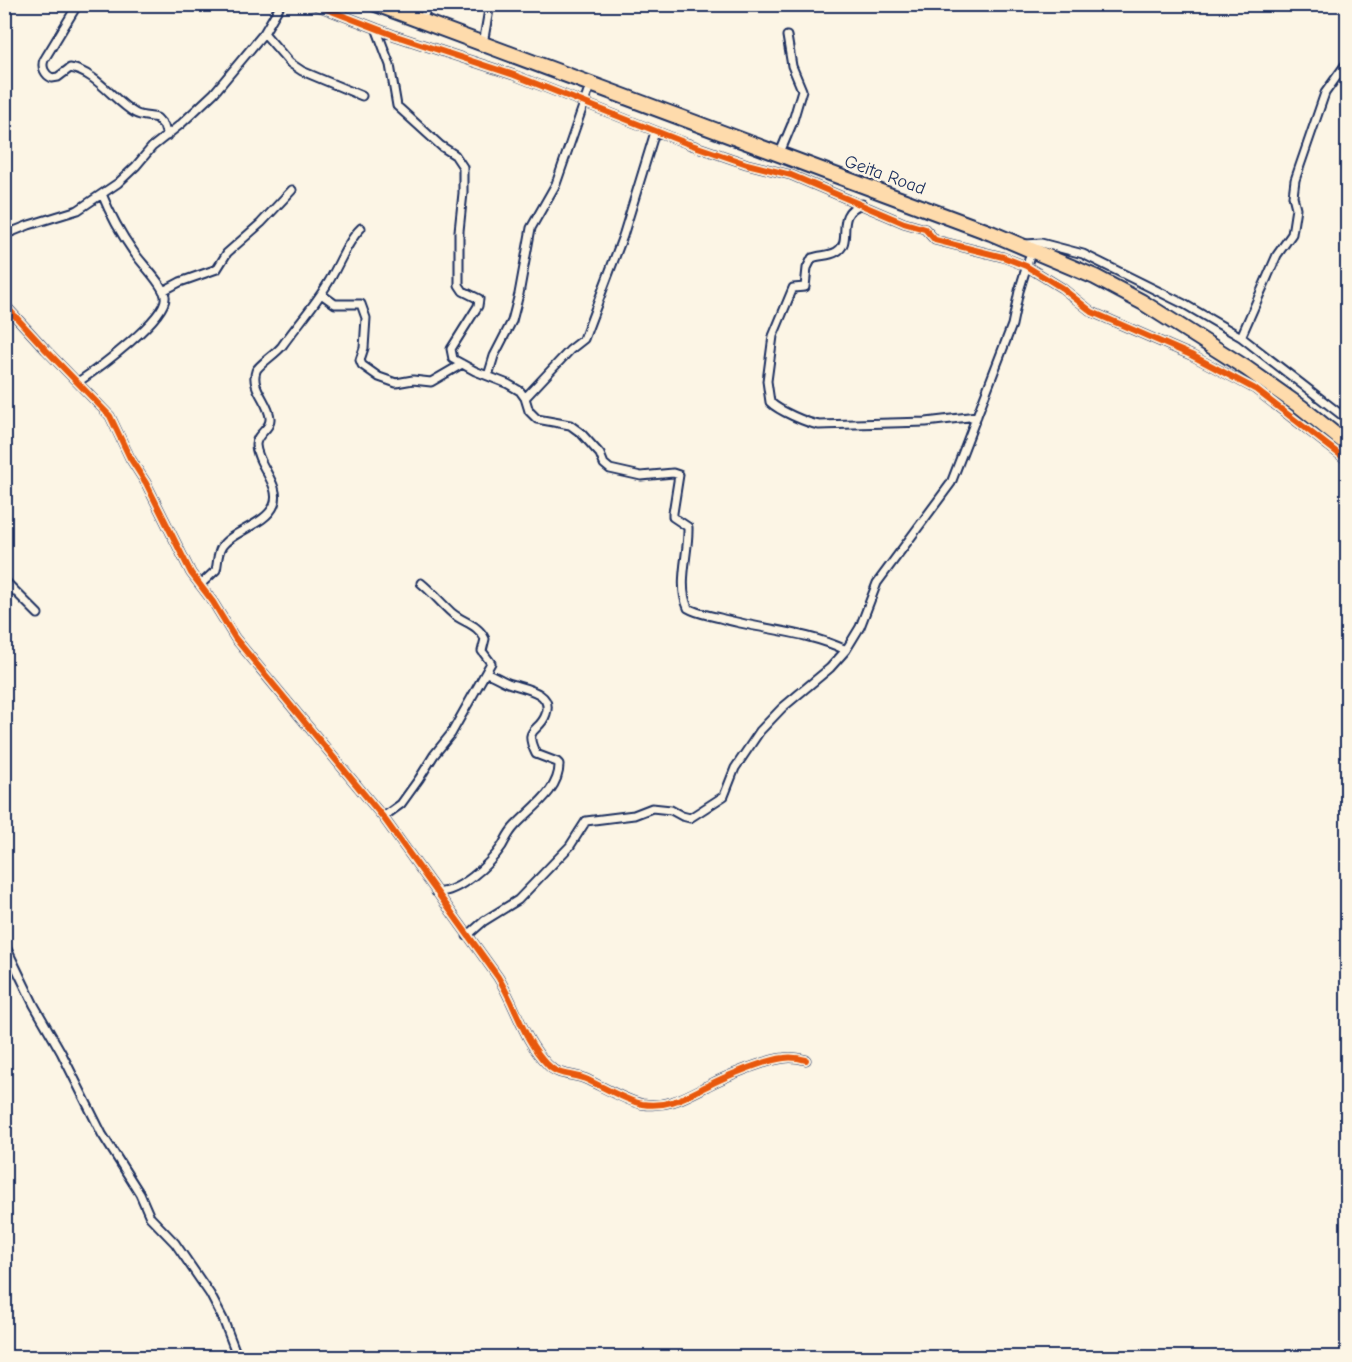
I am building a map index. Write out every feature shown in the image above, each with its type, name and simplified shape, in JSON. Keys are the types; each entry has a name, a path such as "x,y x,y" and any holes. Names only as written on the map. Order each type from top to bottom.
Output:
{"highway":[{"name":"Geita Road","path":"381,5 1026,247 1095,277 1194,333 1301,407 1347,445"}],"street":[{"path":"78,4 42,64 46,73 52,78 58,77 70,68 87,74 137,115 158,118 167,135"},
{"path":"4,235 78,210 136,166 152,147 213,93 264,33 281,4"},
{"path":"313,4 375,28 514,75 655,132 747,164 791,175 827,192 925,230 936,240 1003,257 1026,266 1062,288 1092,312 1191,355 1255,389 1347,461"},
{"path":"422,21 428,4"},
{"path":"483,44 490,4"},
{"path":"375,28 390,65 397,106 441,146 455,155 463,167 459,231 459,285 463,291 479,298 478,306 451,349 453,359 513,386 525,398 533,417 543,421 565,422 570,425 600,454 604,464 610,469 641,476 673,473 679,475 673,517 688,527 684,584 688,608 729,621 805,634 846,650"},
{"path":"264,33 291,63 302,71 362,96"},
{"path":"779,155 796,114 802,90 792,66 787,36"},
{"path":"1241,337 1277,255 1292,234 1296,208 1293,196 1295,180 1325,93 1347,60"},
{"path":"488,376 494,356 512,321 531,228 556,184 591,83"},
{"path":"525,398 570,350 584,339 623,236 655,132"},
{"path":"163,291 180,282 217,269 227,253 261,223 292,190"},
{"path":"78,382 131,342 163,306 166,298 124,238 102,194"},
{"path":"862,204 855,206 847,215 841,248 835,252 812,258 807,268 806,286 792,290 773,336 767,381 768,399 777,407 811,424 819,425 926,422 976,416"},
{"path":"200,585 216,570 223,544 264,517 275,504 275,492 260,462 256,447 258,436 269,426 270,418 256,383 257,368 269,360 280,348 321,294 361,228"},
{"path":"467,936 484,921 519,900 570,846 586,821 634,815 652,808 671,810 690,818 724,796 735,768 760,731 782,708 830,668 846,650 860,627 877,583 951,483 1012,325 1026,266 1026,247 1041,243 1083,254 1184,304 1241,337 1347,420"},
{"path":"321,294 335,304 354,303 363,306 366,318 364,348 360,360 362,365 379,377 396,383 413,380 431,382 462,364"},
{"path":"4,304 115,422 130,458 146,483 191,573 220,611 235,638 383,817 505,988 527,1038 549,1067 560,1073 586,1079 635,1102 661,1105 680,1101 721,1079 774,1060 784,1058 806,1060"},
{"path":"4,580 38,614"},
{"path":"383,817 401,804 455,728 491,663 482,651 484,636 476,626 450,611 421,583"},
{"path":"435,892 447,892 482,868 513,828 544,798 559,770 557,762 536,754 531,741 532,730 546,714 546,705 541,695 531,689 507,683 486,673"},
{"path":"4,943 102,1134 140,1194 150,1217 175,1243 210,1294 223,1319 238,1358"}],"cycle path":[{"path":"313,4 396,36 514,75 686,143 747,164 791,175 904,223 925,229 935,240 1003,257 1026,266 1062,288 1092,312 1191,355 1255,389 1348,461"},
{"path":"4,304 110,416 191,573 213,602 235,638 383,817 498,977 532,1044 551,1068 588,1080 629,1100 651,1105 676,1101 745,1069 776,1059 806,1060"}]}
